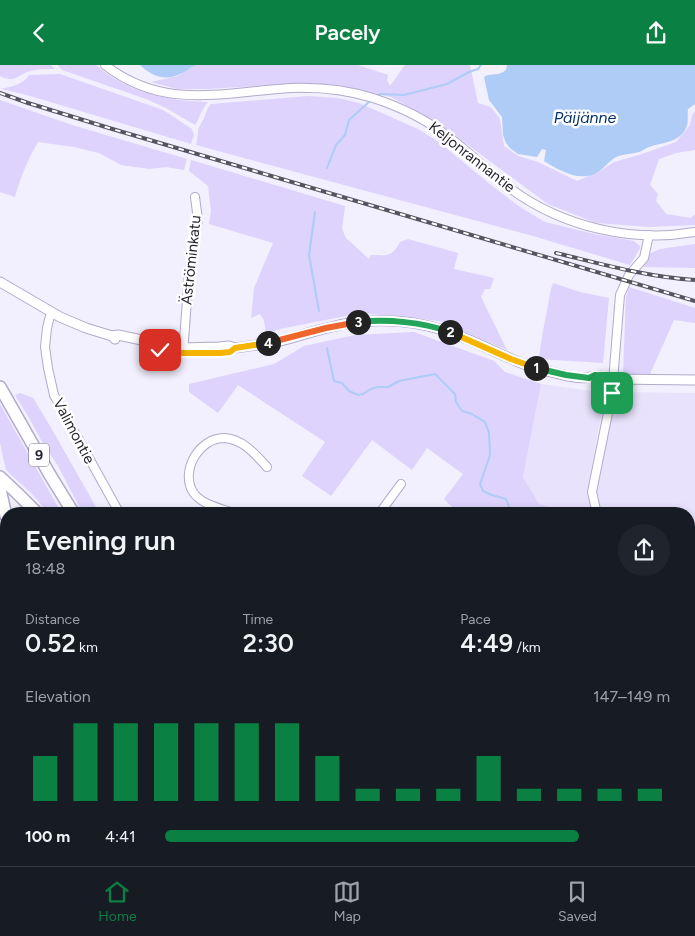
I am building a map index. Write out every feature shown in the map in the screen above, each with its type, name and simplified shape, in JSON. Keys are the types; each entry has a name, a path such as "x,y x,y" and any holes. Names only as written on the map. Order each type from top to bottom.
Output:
{"highway":[{"name":"9","path":"3,391 70,507"},
{"path":"0,477 31,507"},
{"path":"0,489 4,507"}],"main road":[{"path":"0,282 51,312 86,328 128,343 219,353 350,323 370,321 395,322 419,324 443,330 511,359 536,368 566,375 589,378 595,375 606,376 612,379 695,380"}],"street":[{"name":"Keljonrannantie","path":"105,65 127,80 166,93 199,96 308,88 344,91 373,98 402,109 431,125 452,139 512,189 549,211 597,228 621,233 649,235 695,233"},
{"name":"Äströminkatu","path":"183,350 189,273 198,220 195,197"},
{"path":"595,507 592,492 612,379 620,295 628,275 644,258 649,235"},
{"name":"Valimontie","path":"51,312 46,328 45,347 54,395 116,507"},
{"path":"217,507 203,502 193,492 189,479 190,465 195,455 204,446 223,438 238,442 250,449 267,467"},
{"path":"384,507 401,484"}],"shaded area":[{"path":"0,65 51,65 55,69 30,71 10,79 0,76"},
{"path":"58,65 96,65 122,83 153,95 186,101 208,102 195,125 146,99 62,70"},
{"path":"196,65 358,65 388,75 387,80 390,86 405,65 470,65 478,103 491,107 500,119 504,146 518,156 538,162 577,181 600,171 614,162 676,142 690,125 695,111 695,150 676,153 659,159 650,185 658,194 656,201 666,214 691,218 695,214 695,225 649,227 596,223 548,204 438,123 391,97 338,85 302,83 177,89 151,82 178,76"},
{"path":"60,74 163,110 192,129 194,135 191,144 1,89 20,83 29,75"},
{"path":"308,96 338,98 359,103 418,129 440,143 520,207 545,222 594,234 634,241 640,248 630,265 533,236 196,145 198,129 211,104"},
{"path":"0,100 72,125 187,159 184,170 166,167 149,169 121,165 99,153 38,142 19,183 15,197 0,192"},
{"path":"191,160 345,206 342,229 346,238 369,259 371,255 388,255 394,251 400,242 408,239 458,253 454,269 494,278 490,289 485,289 481,297 507,350 440,321 361,313 280,329 266,334 264,320 260,314 251,318 254,288 273,243 209,224 211,211 208,186 189,171"},
{"path":"695,244 695,268 642,267 651,253 660,249"},
{"path":"553,283 580,292 609,298 603,363 539,359"},
{"path":"629,287 695,308 695,323 674,320 650,374 623,374 626,297"},
{"path":"414,332 494,361 505,372 541,384 523,477 539,504 551,507 452,507 444,499 463,474 427,448 412,470 372,440 331,496 302,476 325,442 238,385 218,413 189,392 189,384 274,364 304,346 355,335"},
{"path":"541,384 605,393 587,492 591,507 551,507 539,504 523,477"},
{"path":"615,392 695,393 695,507 599,507 596,492"},
{"path":"20,393 33,398 96,507 79,507 58,466 15,395"},
{"path":"0,404 58,507 43,507 6,470 0,443"}],"water":[{"path":"140,65 196,65 173,77 162,77 148,72"},
{"name":"Päijänne","path":"507,65 695,65 695,104 688,109 686,128 679,137 639,152 616,157 592,175 576,176 559,170 544,161 546,150 542,149 537,157 518,154 506,143 503,135 502,117 489,100 484,77 503,72 506,70"}],"waterway":[{"path":"379,94 404,95 447,84 478,69 481,65"},
{"path":"327,168 336,145 345,135 349,120 370,101"},
{"path":"315,212 309,255 319,311"},
{"path":"327,348 334,381 342,383 349,391 358,395 378,387 388,387 399,381 435,374 455,394 456,402 462,411 472,414 485,422 489,433 490,455 480,484 483,491 506,499 509,507"}],"railway":[{"path":"0,93 109,128 695,301"},
{"path":"556,253 642,273 695,280"}],"route":[{"path":"160,350 183,353 230,352 235,348 278,341 350,323 370,321 419,324 465,338 536,368 589,378 595,375 606,376 613,379 612,393"}]}
